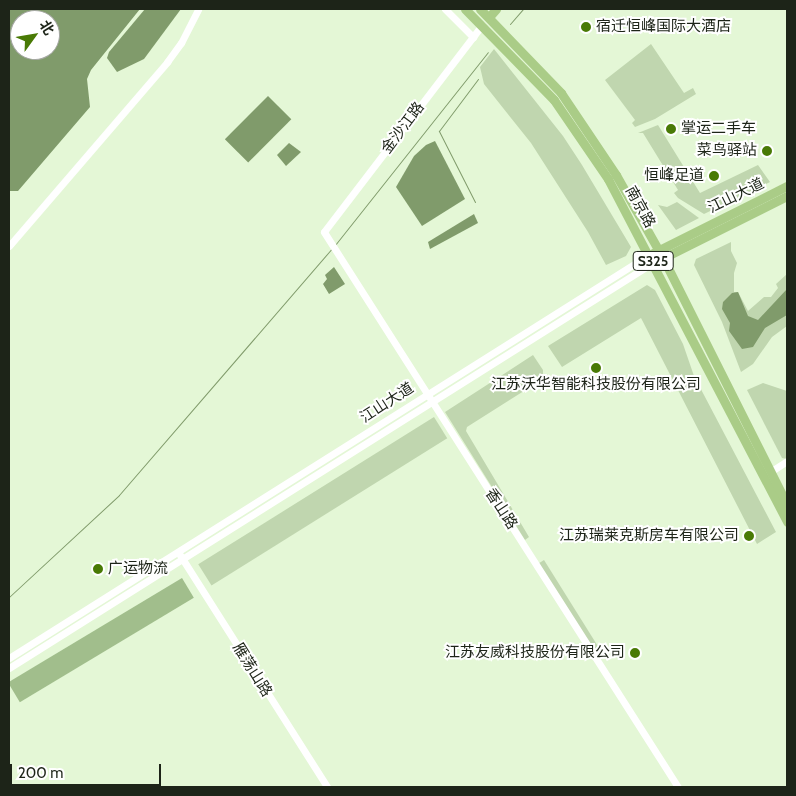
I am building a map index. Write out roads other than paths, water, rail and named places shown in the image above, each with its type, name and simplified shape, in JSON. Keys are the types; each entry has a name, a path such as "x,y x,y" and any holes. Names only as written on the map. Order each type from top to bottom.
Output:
{"main road":[{"path":"485,12 496,9"},
{"name":"南京路","path":"468,11 528,70 570,120 656,256 787,505"},
{"name":"南京路","path":"485,12 535,63 578,116 616,174 787,522"},
{"name":"江山大道","path":"656,256 787,186"},
{"name":"江山大道","path":"656,256 787,196"}],"street":[{"path":"9,246 167,62 181,43 198,9"},
{"path":"445,9 473,37"},
{"name":"金沙江路","path":"324,232 482,26"},
{"name":"香山路","path":"324,232 678,787"},
{"name":"江山大道","path":"9,668 427,394 656,256"},
{"name":"江山大道","path":"9,658 432,401 656,256"},
{"path":"770,472 787,461"},
{"name":"雁荡山路","path":"180,555 326,787"}],"waterway":[{"path":"510,24 523,9"},
{"path":"335,245 488,52"},
{"path":"475,202 439,131 478,79"},
{"path":"9,597 119,495 332,248"}],"place":[{"name":"宿迁恒峰国际大酒店","path":"586,27"},
{"name":"掌运二手车","path":"671,129"},
{"name":"菜鸟驿站","path":"767,151"},
{"name":"恒峰足道","path":"714,176"},
{"name":"江苏沃华智能科技股份有限公司","path":"596,368"},
{"name":"江苏瑞莱克斯房车有限公司","path":"749,536"},
{"name":"广运物流","path":"98,569"},
{"name":"江苏友威科技股份有限公司","path":"635,653"}]}
